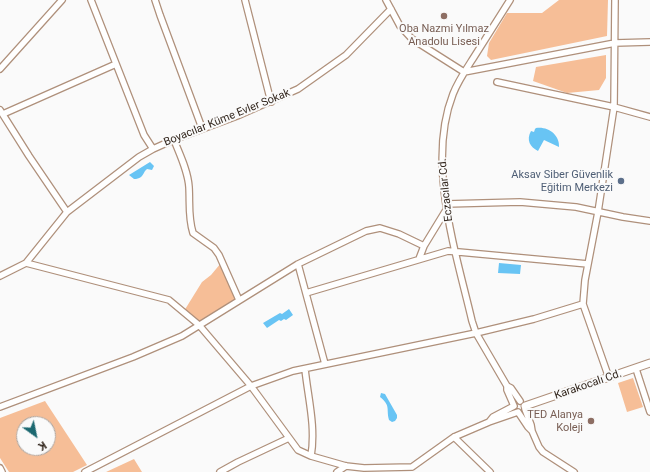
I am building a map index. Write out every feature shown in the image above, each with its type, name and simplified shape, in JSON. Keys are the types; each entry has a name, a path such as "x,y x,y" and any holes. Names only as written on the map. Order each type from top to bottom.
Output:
{"street":[{"path":"0,70 62,0"},
{"name":"Boyacılar Küme Evler Sokak","path":"91,0 144,135 153,149"},
{"path":"155,0 202,128"},
{"path":"245,0 270,102"},
{"path":"386,0 400,26 412,39 464,72 615,42 650,42"},
{"name":"Eczacılar Cd.","path":"507,386 476,333 446,207 442,164 445,117 453,93 464,72 510,0"},
{"path":"609,378 583,304 588,264 598,212 614,107 615,0"},
{"name":"Boyacılar Küme Evler Sokak","path":"26,263 68,212 139,157 153,149 202,128 270,102 298,89 346,56 391,9"},
{"path":"68,212 29,156 2,112 116,64"},
{"path":"497,82 614,107 650,117"},
{"path":"174,140 188,177 189,215 193,233 214,248 219,255 239,300"},
{"path":"419,259 424,246 446,207 520,202 576,207 650,220"},
{"path":"0,407 133,357 182,336 298,264 366,231 380,228 398,234 424,246"},
{"path":"306,293 448,251 588,264"},
{"path":"0,276 26,263 169,300 198,325 251,386 298,450 311,456 346,466 412,469 454,437 489,422 518,412 523,412 524,405"},
{"path":"298,264 325,364"},
{"path":"85,472 251,386 325,364 476,333 534,319 583,304"},
{"name":"Karakocalı Cd.","path":"524,405 609,378 650,363"},
{"path":"636,368 650,412"},
{"path":"305,369 313,423 311,456"},
{"path":"507,386 511,388 524,405 532,425 532,431"},
{"path":"507,386 507,390 515,410 532,431 539,447 543,452 574,472"},
{"path":"489,422 493,417 514,406 517,402 524,405"},
{"path":"454,437 490,472"},
{"path":"220,472 288,438"},
{"path":"337,472 346,466"},
{"path":"0,468 2,472"}],"shaded area":[{"path":"559,0 608,0 607,36 491,60 487,56 489,43 507,13 542,13"},
{"path":"606,55 606,78 599,90 567,93 533,81 536,67"},
{"path":"221,263 237,299 199,323 184,311 202,282 211,275"},
{"path":"633,378 643,407 627,412 618,383"},
{"path":"45,401 55,416 16,416 16,456 56,456 56,418 87,465 73,472 9,472 0,458 0,418"},
{"path":"134,459 142,472 106,472"}],"water":[{"path":"536,128 545,128 552,132 558,139 559,147 544,140 538,151 533,147 530,143 529,137 531,131 534,132"},
{"path":"150,162 154,166 152,170 147,169 138,179 134,179 129,175"},
{"path":"499,263 521,265 520,274 498,273"},
{"path":"289,309 293,315 286,320 279,320 267,328 263,323 280,313 282,314"},
{"path":"381,393 385,394 397,415 395,421 392,422 389,420 387,405 380,397"}],"place":[{"name":"Oba Nazmi Yılmaz Anadolu Lisesi","path":"444,16"},
{"name":"Aksav Siber Güvenlik Eğitim Merkezi","path":"621,181"},
{"name":"TED Alanya Koleji","path":"591,421"}]}
